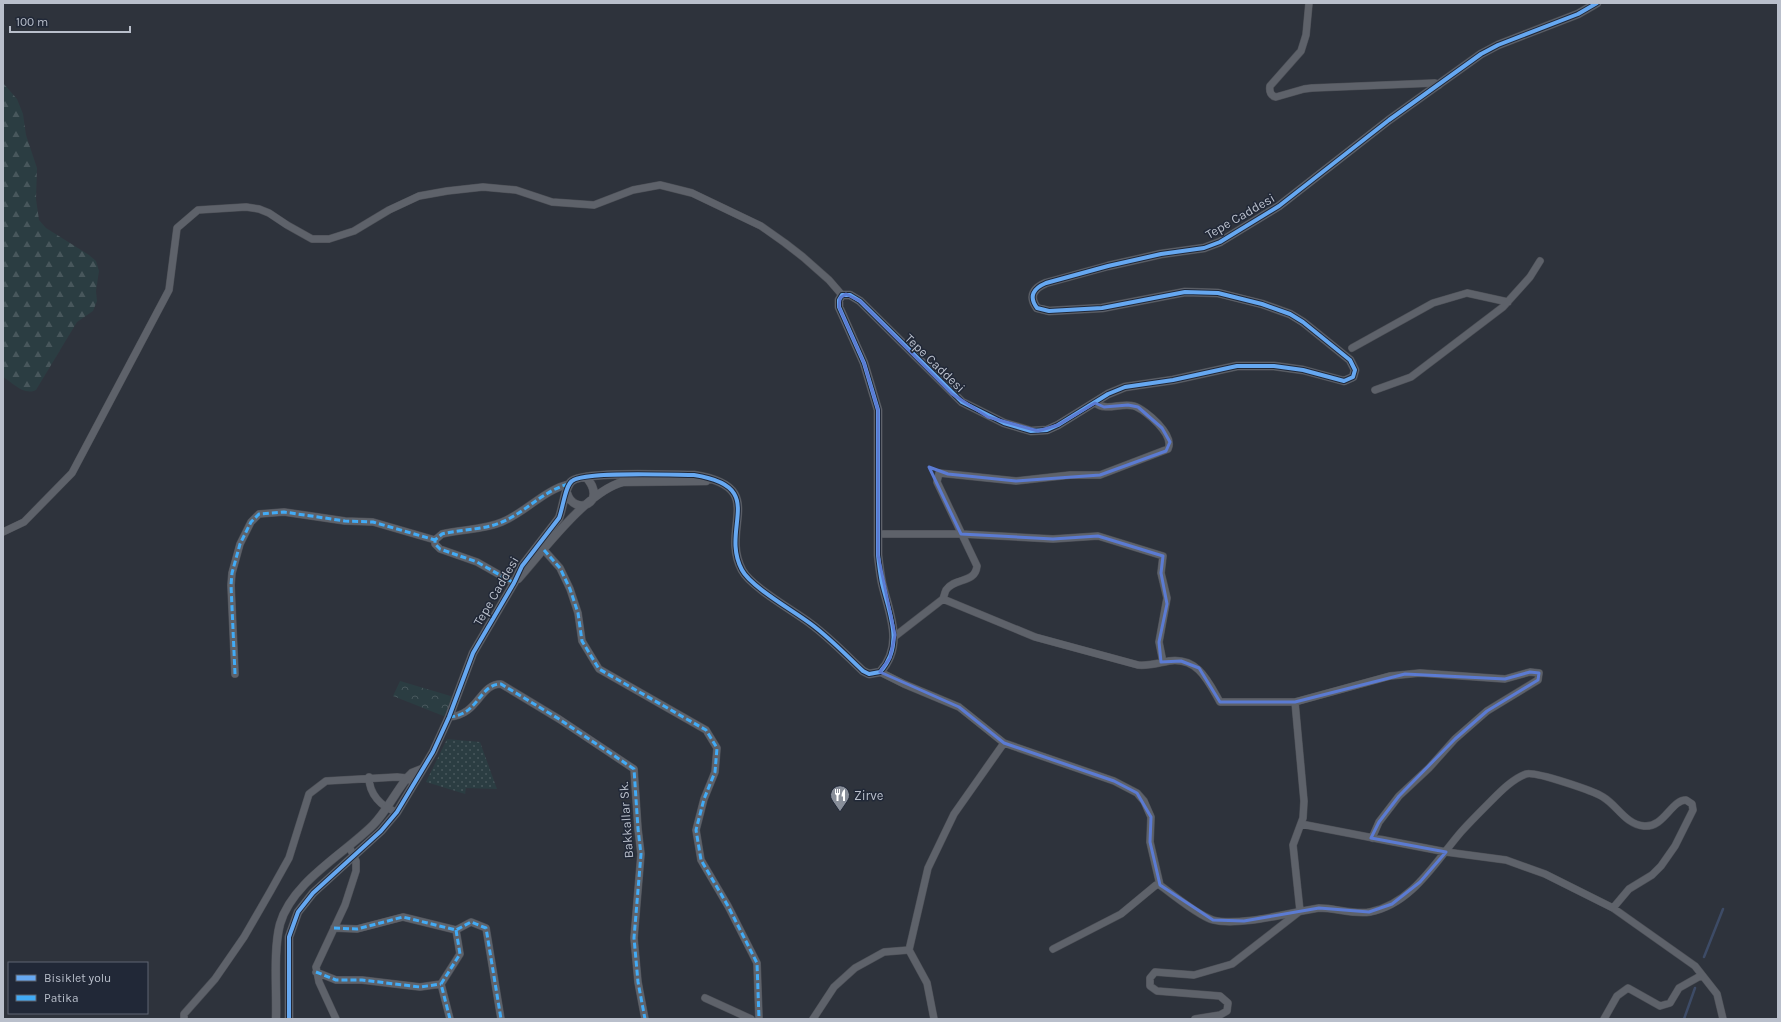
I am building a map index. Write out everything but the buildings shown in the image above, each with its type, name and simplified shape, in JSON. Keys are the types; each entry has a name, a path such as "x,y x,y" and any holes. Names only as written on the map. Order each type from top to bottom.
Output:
{"street":[{"path":"1309,3 1304,43 1296,58 1270,86 1270,93 1272,96 1276,97 1299,90 1312,88 1435,83 1439,85"},
{"name":"Tepe Caddesi","path":"842,295 850,295 860,301 952,394 962,402 988,417 1020,428 1038,431 1058,425 1125,387 1173,380 1237,366 1260,365 1296,369 1344,380 1353,377 1355,370 1354,364 1332,344 1297,318 1262,304 1218,293 1184,292 1122,306 1049,311 1037,308 1032,299 1032,294 1039,286 1046,283 1108,266 1161,254 1204,248 1220,242 1279,206 1383,124 1439,85 1462,66 1492,48 1578,14 1597,3"},
{"path":"3,532 24,522 72,473 169,290 177,228 198,210 246,207 259,209 312,239 329,239 354,231 389,210 420,196 447,191 483,186 510,189 552,202 594,205 633,190 660,185 692,193 761,226 791,248 829,280 842,295 839,307 864,363 878,410 878,534 880,574 894,625 894,637 890,658 880,672"},
{"path":"1375,390 1411,377 1508,302 1530,277 1540,261"},
{"path":"1352,348 1433,303 1467,293 1508,302"},
{"path":"894,637 943,599 946,589 958,582 971,578 976,572 977,566 937,482 939,473 1016,481 1070,475 1100,474 1168,448 1170,442 1167,433 1138,407 1128,405 1104,407 1095,403"},
{"path":"435,540 442,534 502,522 516,515 557,488 569,484 576,478 694,475 715,481 729,486 737,500 739,511 734,544 735,554 742,572 826,635 863,671 869,674 880,672 904,684 960,707 1004,743 1100,776 1137,793 1144,801 1150,817 1150,842 1160,885 1213,920 1244,921 1300,911 1330,908 1359,913 1378,910 1392,904 1420,882 1461,832 1499,792 1519,778 1531,773 1596,793 1609,801 1629,821 1642,826 1648,826 1660,821 1680,801 1689,801 1693,810 1669,856 1652,875 1624,894 1613,908"},
{"path":"567,493 568,498 575,504 584,505 592,501 595,492 594,488 586,477"},
{"name":"Tepe Caddesi","path":"514,583 544,550 592,501 606,489 623,482 715,481"},
{"name":"Tepe Caddesi","path":"410,780 423,768 433,752 449,717 473,652 514,583 522,566 559,518 569,484"},
{"path":"235,674 231,585 232,573 246,529 259,514 284,512 345,521 373,522 435,540"},
{"path":"878,534 961,534 1053,539 1098,536 1164,556 1161,573 1167,598 1159,642 1162,662"},
{"path":"435,540 435,544 440,549 477,562 514,583"},
{"path":"544,550 560,568 570,589 578,613 582,641 599,669 706,730 717,748 715,772 704,798 696,830 701,860 728,906 757,963 760,1019"},
{"path":"943,599 1035,637 1138,665 1152,666 1162,662 1181,661 1199,668 1220,702 1295,702 1390,676 1405,674 1420,673 1505,680 1530,672 1539,673 1538,680 1487,711 1455,739 1429,768 1398,796 1379,822 1372,838"},
{"name":"Bakkallar Sk.","path":"449,717 465,714 487,690 496,684 501,684 559,719 634,769 641,854 634,938 638,982 645,1019"},
{"path":"1295,702 1304,801 1301,824 1295,838 1293,853 1300,911"},
{"path":"934,1019 927,983 909,950 928,868 954,814 1004,743"},
{"path":"184,1019 184,1014 215,980 236,950 270,892 289,858 310,794 326,781 369,777 410,780"},
{"path":"369,777 369,785 373,794 386,808 397,812"},
{"path":"276,1019 278,942 284,915 290,904 305,885 373,825 410,780"},
{"path":"289,1019 288,946 291,928 298,912 313,893 381,831 397,812 410,780"},
{"path":"1301,824 1446,852 1491,857 1529,867 1613,908 1695,966 1717,994 1723,1019"},
{"path":"336,1019 316,972 319,959 346,905 356,872 356,861 349,846"},
{"path":"1053,948 1120,914 1152,887 1160,885"},
{"path":"1195,1019 1220,1015 1227,1011 1228,1003 1220,996 1157,991 1150,986 1150,978 1155,972 1194,975 1232,964 1300,911"},
{"path":"334,928 358,929 403,917 456,930 471,922 486,928 502,1019"},
{"path":"450,1019 441,984 460,954 456,930"},
{"path":"813,1019 834,987 855,968 884,952 909,950"},
{"path":"316,972 336,980 362,980 420,987 441,984"},
{"path":"1604,1019 1617,996 1628,988 1660,1006 1670,1003 1679,988 1702,975"},
{"path":"705,998 751,1019"}],"highlighted area":[{"path":"846,294 860,301 952,394 988,417 1038,431 1058,425 1095,403 1104,407 1128,405 1138,407 1162,428 1170,442 1166,451 1100,475 1016,481 948,474 929,467 961,534 1053,539 1098,536 1163,556 1161,573 1167,604 1159,642 1161,662 1181,661 1199,668 1220,702 1295,702 1405,674 1505,679 1530,672 1539,673 1538,680 1487,711 1455,739 1399,796 1379,822 1371,838 1446,852 1420,882 1392,904 1369,912 1319,908 1244,921 1213,920 1160,885 1150,842 1151,817 1137,793 1114,781 1004,743 959,707 880,672 890,658 895,635 878,555 878,410 864,363 839,307 840,298"}],"green space":[{"path":"3,83 17,99 23,114 26,135 37,168 36,199 39,220 46,228 89,255 96,261 99,271 96,291 97,301 93,311 77,322 36,390 32,391 23,390 3,377"},
{"path":"400,681 454,697 446,717 393,696"},
{"path":"447,739 480,742 497,789 466,788 465,794 426,782"}],"waterway":[{"path":"1704,957 1723,909"},
{"path":"1684,1019 1695,988"}],"marked path":[{"path":"514,583 477,562 440,549 435,544 435,540 442,534 495,525 511,518 551,491 569,484"},
{"path":"235,674 231,585 232,573 240,544 251,522 259,514 284,512 345,521 373,522 435,540"},
{"path":"544,550 560,568 570,589 578,613 582,641 599,669 706,730 717,748 715,772 704,799 696,830 701,860 728,906 757,963 759,1019"},
{"path":"449,717 459,715 467,711 488,689 494,685 501,684 559,719 634,769 641,854 634,938 638,982 645,1019"},
{"path":"334,928 357,929 403,917 456,930 471,922 486,928 501,1019"},
{"path":"450,1019 441,984 460,954 456,930"},
{"path":"316,972 336,980 362,980 420,987 441,984"}],"cycle path":[{"path":"289,1019 289,937 298,912 313,893 381,831 397,812 433,752 449,717 473,653 514,583 522,566 559,518 566,492 572,481 580,478 611,475 694,475 717,481 730,489 737,499 738,511 735,539 736,554 742,570 747,577 763,591 818,629 863,671 869,674 880,672 888,662 892,651 893,629 882,583 878,555 878,410 864,363 839,307 839,300 842,295 850,295 860,301 962,402 1004,423 1031,431 1047,430 1058,425 1108,394 1125,387 1173,380 1237,366 1274,366 1303,370 1344,381 1353,377 1355,370 1350,360 1303,322 1290,314 1262,304 1218,293 1185,292 1102,308 1049,311 1037,308 1034,304 1033,296 1038,287 1046,283 1108,266 1161,254 1204,248 1220,242 1279,206 1389,120 1481,54 1498,45 1578,14 1597,3"}],"place":[{"name":"Zirve","path":"840,812"}]}
